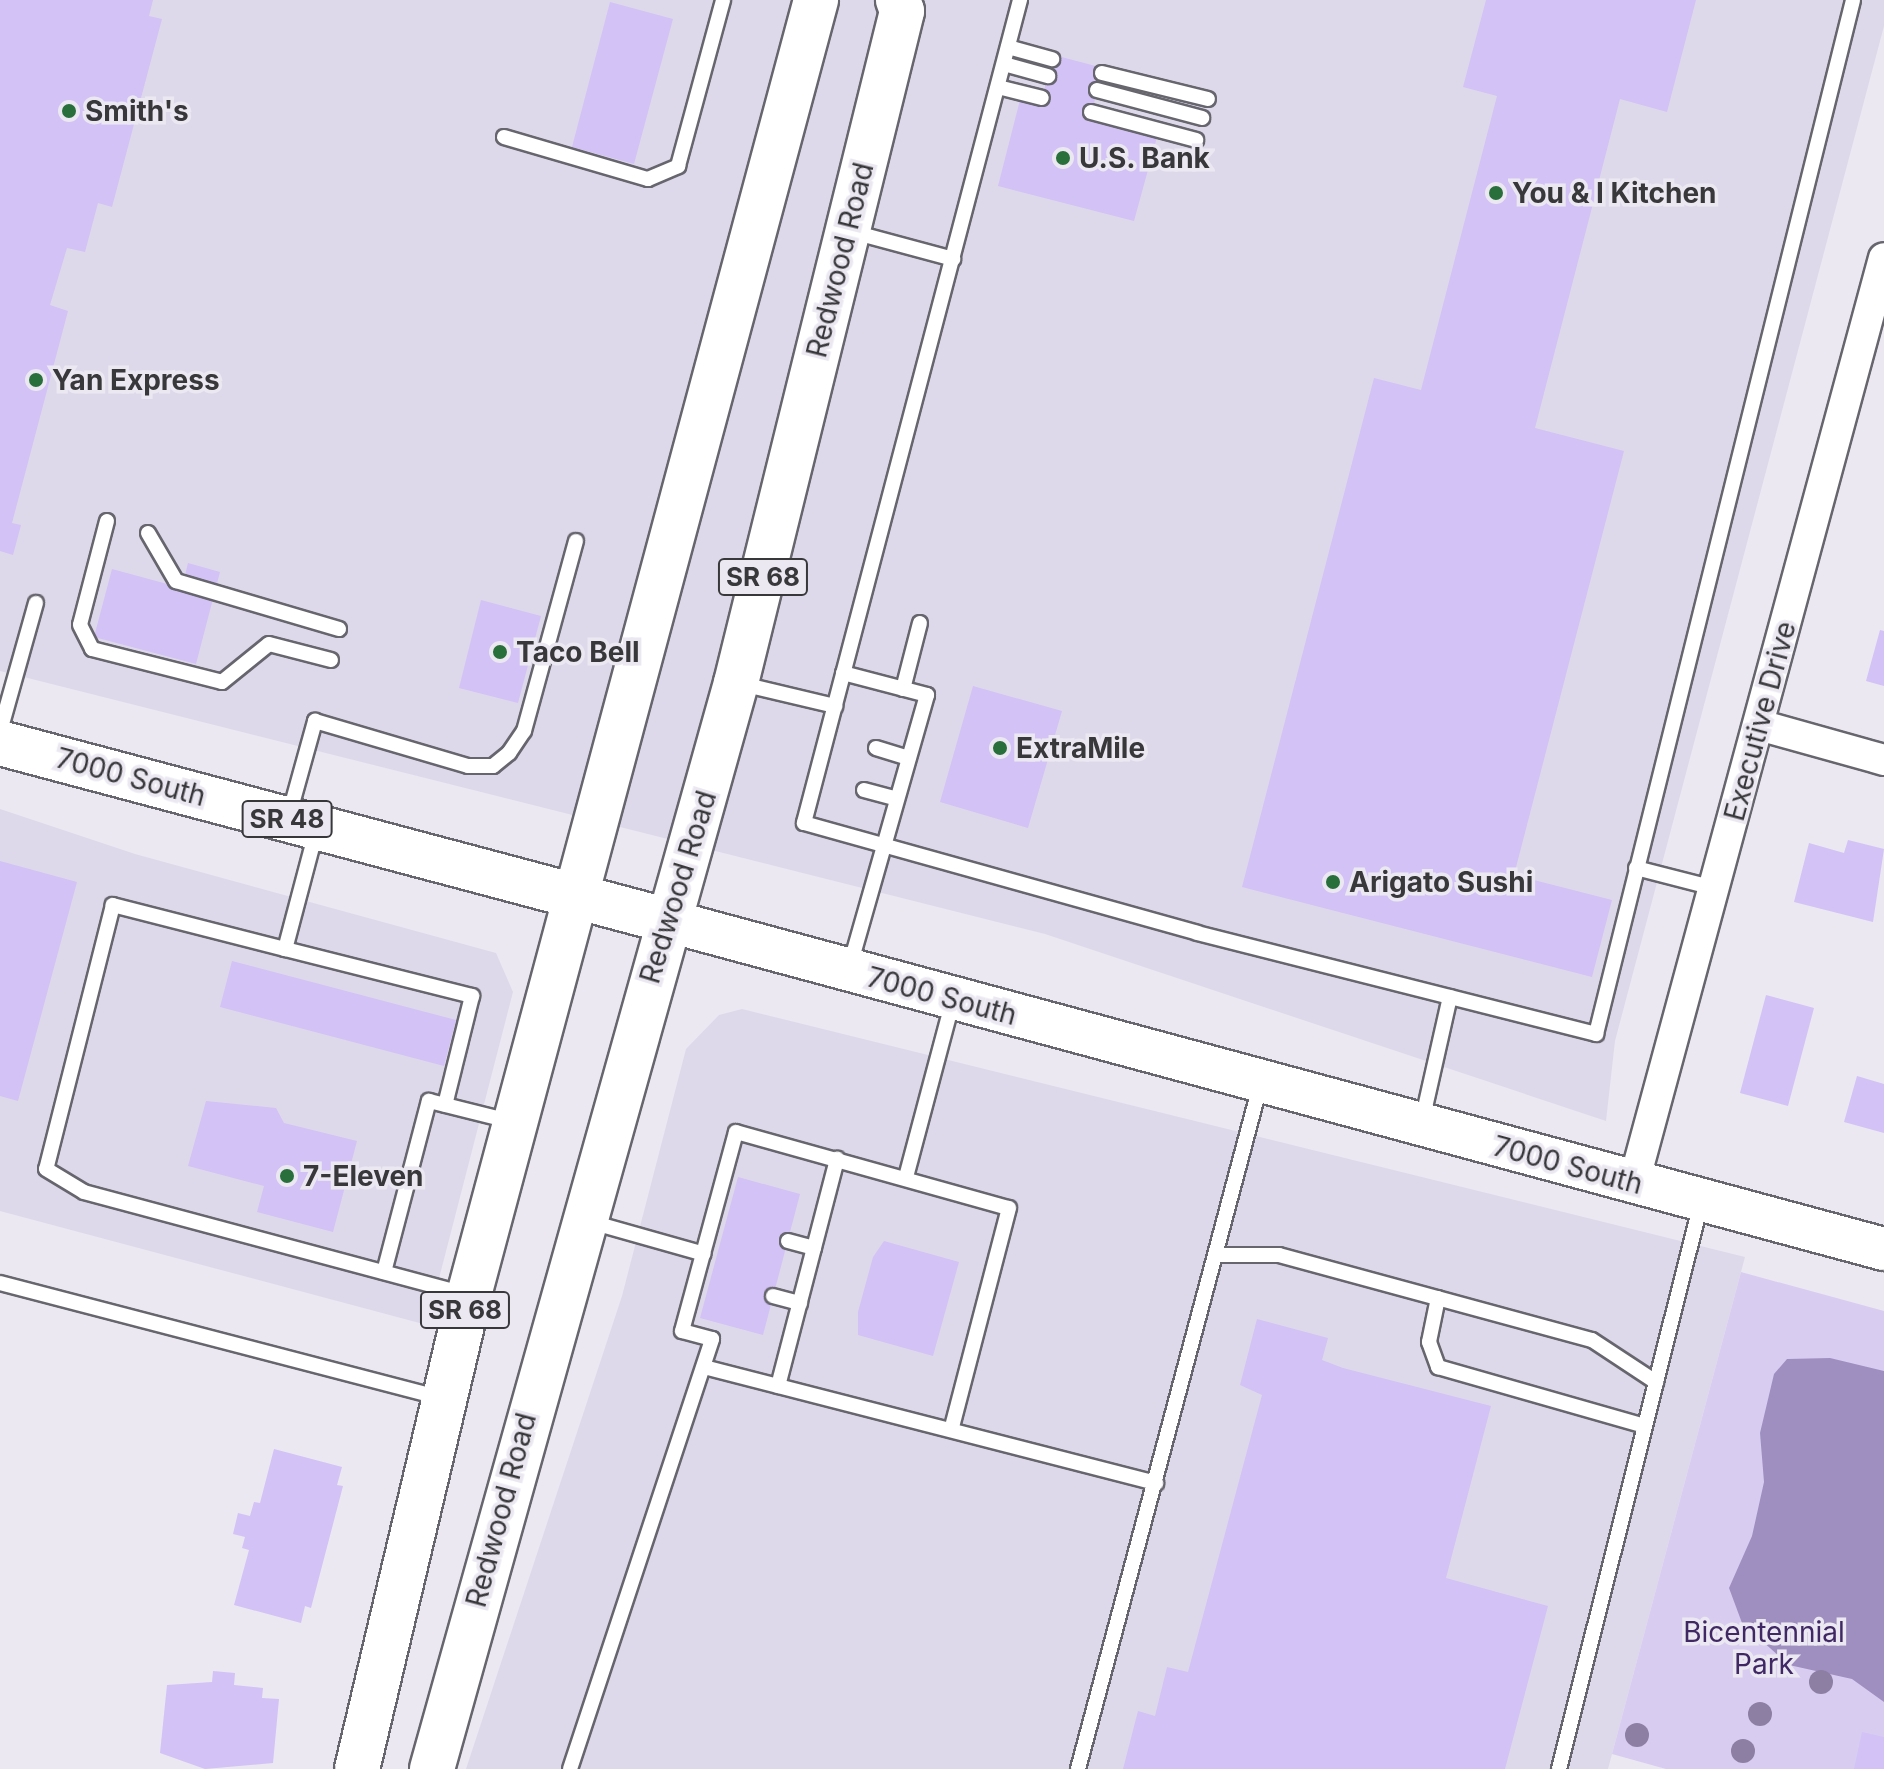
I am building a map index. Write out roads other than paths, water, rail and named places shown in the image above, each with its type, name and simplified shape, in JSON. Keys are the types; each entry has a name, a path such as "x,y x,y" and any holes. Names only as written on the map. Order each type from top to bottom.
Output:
{"main road":[{"name":"SR 68","path":"357,1769 469,1295 816,0"},
{"name":"Redwood Road","path":"432,1769 583,1220 736,683 902,11 898,0"},
{"name":"7000 South","path":"0,743 1884,1249"}],"street":[{"name":"Executive Drive","path":"1634,1182 1883,265"},
{"path":"1759,725 1884,760"}],"lane":[{"path":"504,137 648,179 678,166 723,0"},
{"path":"1020,0 804,823 1596,1034 1853,0"},
{"path":"1008,47 1052,59"},
{"path":"1004,64 1048,76"},
{"path":"1102,73 1208,99"},
{"path":"998,87 1042,98"},
{"path":"1097,90 1202,118"},
{"path":"1091,112 1196,140"},
{"path":"847,230 953,259"},
{"path":"107,521 80,625 92,649 222,682 269,644 331,660"},
{"path":"148,533 176,581 339,629"},
{"path":"285,949 315,721 468,766 493,766 509,753 524,731 576,541"},
{"path":"0,731 36,603"},
{"path":"903,689 920,623"},
{"path":"843,673 927,695 848,970"},
{"path":"736,683 835,706"},
{"path":"827,733 844,738"},
{"path":"876,748 909,758"},
{"path":"816,776 831,781"},
{"path":"864,790 897,799"},
{"path":"1636,868 1714,888"},
{"path":"445,1105 472,996 113,905 46,1169 84,1192 469,1295"},
{"path":"1422,1125 1450,997"},
{"path":"906,1177 953,999"},
{"path":"1078,1769 1261,1082"},
{"path":"384,1272 429,1101 515,1122"},
{"path":"570,1769 712,1339 682,1331 704,1278 704,1254 718,1223 736,1132 1009,1208 951,1430"},
{"path":"778,1386 837,1159"},
{"path":"1559,1769 1702,1200"},
{"path":"583,1220 704,1254"},
{"path":"788,1241 814,1248"},
{"path":"1217,1255 1279,1255 1592,1340 1656,1382"},
{"path":"0,1283 443,1398"},
{"path":"773,1296 800,1303"},
{"path":"1438,1298 1430,1353 1450,1374 1645,1426"},
{"path":"704,1367 1156,1483"}],"place":[{"name":"Smith's","path":"69,111"},
{"name":"U.S. Bank","path":"1063,158"},
{"name":"You & I Kitchen","path":"1496,193"},
{"name":"Yan Express","path":"36,380"},
{"name":"Taco Bell","path":"500,652"},
{"name":"ExtraMile","path":"1000,748"},
{"name":"Arigato Sushi","path":"1333,882"},
{"name":"7-Eleven","path":"287,1176"}],"park label":[{"name":"Bicentennial Park","path":"1764,1648"}]}
